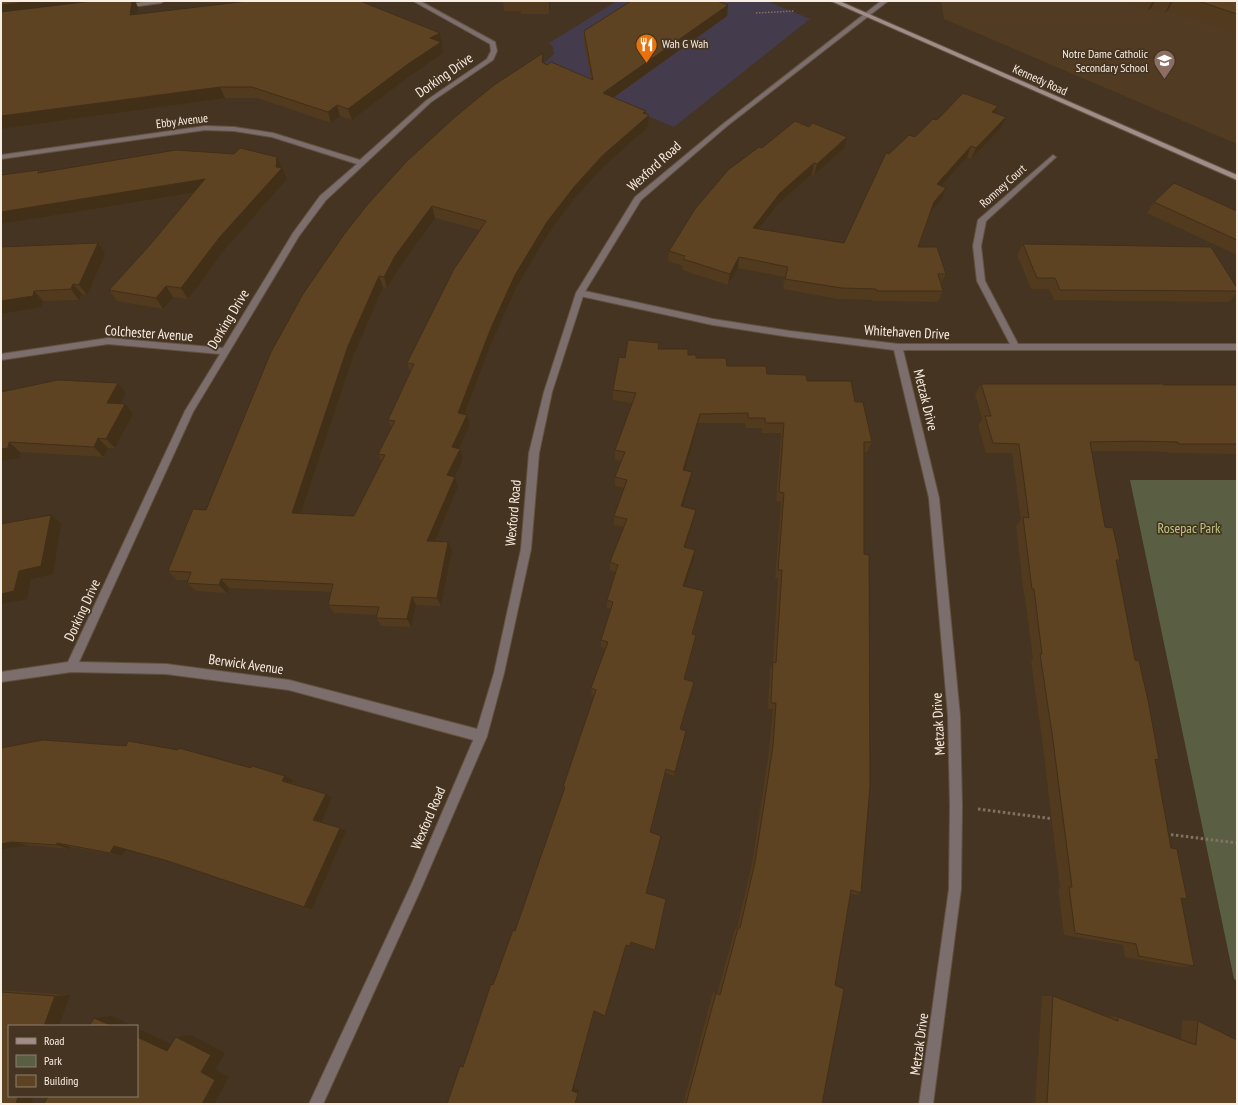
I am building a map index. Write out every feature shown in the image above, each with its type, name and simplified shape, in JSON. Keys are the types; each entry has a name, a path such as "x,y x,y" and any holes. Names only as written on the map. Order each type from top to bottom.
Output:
{"main road":[{"name":"Kennedy Road","path":"834,1 1237,178"}],"street":[{"path":"116,7 161,1"},
{"name":"Dorking Drive","path":"71,667 189,411 296,235 323,198 428,101 490,60 494,51 493,43 416,1"},
{"name":"Wexford Road","path":"316,1104 416,887 481,736 499,673 526,549 534,453 548,392 580,293 638,199 719,130 885,1"},
{"name":"Ebby Avenue","path":"1,157 205,128 234,129 273,135 362,163"},
{"name":"Romney Court","path":"1016,348 981,281 977,246 982,220 1053,157"},
{"name":"Whitehaven Drive","path":"580,293 713,322 790,334 898,347 1237,347"},
{"name":"Colchester Avenue","path":"1,357 108,341 225,351"},
{"name":"Metzak Drive","path":"898,347 934,498 954,716 956,806 955,888 926,1104"},
{"name":"Berwick Avenue","path":"1,677 71,667 166,669 288,685 481,736"}],"path":[{"path":"756,13 794,11"},
{"path":"956,806 1057,819"},
{"path":"1159,833 1237,843"}],"shaded area":[{"path":"617,1 767,1 810,19 674,127 596,94 542,65 554,54 553,47 549,43"},
{"name":"Notre Dame Catholic Secondary School","path":"941,1 1237,1 1237,144 944,19"}],"green space":[{"name":"Rosepac Park","path":"1130,480 1237,480 1237,981 1234,979"}],"building":[{"path":"1,1 34,1 1,5"},
{"path":"93,1 132,1 130,15 248,1 360,1 440,33 430,38 441,42 408,64 348,109 337,105 328,112 252,87 220,87 1,116 1,12"},
{"path":"631,1 717,1 728,5 603,93 646,111 643,113 649,115 602,156 574,187 547,222 515,275 491,328 458,413 467,415 452,447 460,449 447,475 455,477 427,541 448,542 437,598 412,597 407,619 376,618 379,607 328,605 333,584 221,579 219,585 187,583 191,572 168,571 193,509 206,510 271,352 303,294 345,233 368,204 407,161 454,118 494,85 543,53 542,62 547,65 551,62 593,80 584,31","holes":["432,206 486,221 454,269 407,363 414,364 388,420 395,421 378,454 385,455 354,516 292,513 348,346 379,276 384,277 395,256"]},
{"path":"1198,1 1237,1 1237,14"},
{"path":"963,93 998,106 992,112 1006,117 976,148 971,146 937,184 946,188 934,202 918,247 937,247 946,274 938,274 943,291 877,291 876,289 842,288 785,279 788,267 739,257 730,274 683,259 685,256 669,251 695,209 728,170 759,147 762,148 795,121 809,127 813,123 847,137 817,164 814,163 780,193 753,228 844,243 886,153 889,154 909,135 915,137 933,119 937,120"},
{"path":"240,148 277,157 276,167 282,168 219,238 181,288 166,286 156,298 109,290 149,246 205,179 1,212 1,175 39,170 38,173 176,150 234,154"},
{"path":"1174,183 1237,211 1237,240 1154,202"},
{"path":"98,243 79,285 73,284 71,289 34,291 33,296 1,301 1,247"},
{"path":"1023,244 1211,247 1237,288 1237,291 1060,290 1055,278 1037,278"},
{"path":"628,340 659,343 658,349 688,349 688,355 696,355 696,358 726,358 727,366 766,366 767,374 806,375 807,381 851,381 855,402 863,402 872,442 864,442 864,554 869,555 870,786 861,893 851,890 835,985 844,989 822,1104 686,1104 716,993 720,995 738,928 740,928 755,862 773,746 776,703 771,703 773,662 776,663 782,570 778,570 784,493 779,492 784,423 765,423 765,418 748,418 748,413 700,414 683,470 692,472 681,506 696,510 684,547 695,550 683,586 704,591 692,634 696,635 684,679 694,682 680,729 686,731 675,772 666,769 650,832 661,836 646,893 666,899 655,950 631,942 630,946 626,945 605,1016 594,1011 572,1091 578,1093 575,1104 447,1104 460,1066 463,1067 491,984 493,985 513,930 515,931 565,787 563,787 596,690 591,688 608,642 601,640 613,602 607,600 618,565 610,562 627,519 614,516 627,480 615,477 625,452 615,450 636,393 613,390 619,357 625,358"},
{"path":"58,380 118,383 107,403 125,404 106,439 98,438 94,447 9,442 8,448 1,449 1,392"},
{"path":"981,384 1237,385 1237,444 1178,444 1178,442 1137,441 1090,442 1105,527 1113,528 1120,560 1116,560 1135,660 1139,661 1148,700 1159,760 1155,759 1171,848 1177,849 1187,899 1181,898 1194,966 1139,956 1136,944 1075,933 1069,887 1072,887 1040,654 1042,654 1034,589 1032,589 1023,517 1029,518 1019,444 993,443 985,416 991,416"},
{"path":"51,515 41,566 19,571 14,591 1,594 1,524"},
{"path":"43,740 126,746 128,741 178,750 179,748 251,768 252,766 285,776 282,781 326,794 313,820 340,828 304,907 168,861 114,846 110,853 57,843 56,845 12,842 1,844 1,748"},
{"path":"1,992 55,996 44,1025 8,1025 8,1097 18,1097 16,1104 1,1104"},
{"path":"1053,996 1118,1021 1118,1017 1196,1045 1198,1021 1237,1040 1237,1104 1047,1104"},
{"path":"94,1018 110,1025 90,1025"},
{"path":"138,1037 167,1051 176,1037 211,1055 201,1072 215,1080 202,1104 44,1104 48,1097 138,1097"}],"place":[{"name":"Wah G Wah","path":"646,64"},
{"name":"Notre Dame Catholic Secondary School","path":"1164,80"}]}
